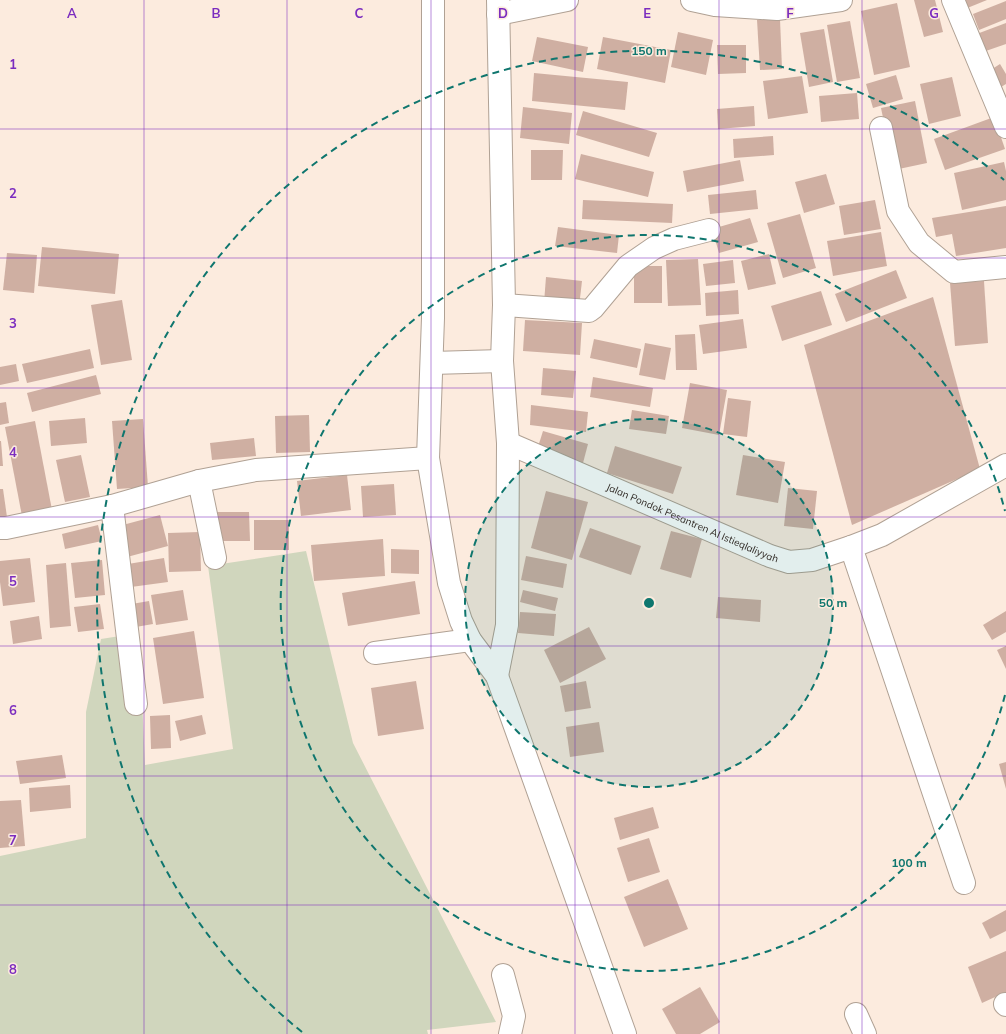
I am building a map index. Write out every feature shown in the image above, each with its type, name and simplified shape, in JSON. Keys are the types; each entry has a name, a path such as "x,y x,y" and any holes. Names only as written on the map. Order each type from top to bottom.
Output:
{"street":[{"path":"433,0 432,362 428,458 449,583 461,622 470,640 496,676 626,1034"},
{"path":"496,676 506,625 508,443 502,361 504,305 498,7 568,0"},
{"path":"692,0 715,5 776,4 841,0"},
{"path":"953,0 1006,127"},
{"path":"881,128 898,211 919,243 954,272 1006,267"},
{"path":"504,305 589,311 628,266 654,248 674,239 709,230"},
{"path":"432,362 502,361"},
{"name":"Jalan Pondok Pesantren Al Istieqlaliyyah","path":"508,443 770,556 789,562 812,560 882,535 1006,465"},
{"path":"0,528 112,506 200,481 256,470 428,458"},
{"path":"200,481 215,558"},
{"path":"112,506 136,704"},
{"path":"851,547 964,883"},
{"path":"375,652 470,640"},
{"path":"503,975 514,1016 510,1034"},
{"path":"856,1014 865,1034"}],"green space":[{"path":"306,551 353,743 496,1022 427,1030 428,1034 0,1034 0,856 86,838 86,712 101,639 139,633 145,765 233,749 208,566"}],"building":[{"path":"914,0 935,0 943,32 924,37"},
{"path":"955,0 987,0 960,11"},
{"path":"1006,1 1006,19 979,30 973,14"},
{"path":"897,3 910,67 874,75 861,11"},
{"path":"780,19 782,69 760,70 757,20"},
{"path":"850,21 860,78 837,82 827,25"},
{"path":"1006,23 1006,44 980,53 974,35"},
{"path":"824,29 833,82 809,87 800,33"},
{"path":"678,32 713,40 706,75 671,67"},
{"path":"537,37 588,47 583,72 532,61"},
{"path":"603,37 671,50 665,83 597,69"},
{"path":"717,45 746,45 746,73 718,74"},
{"path":"1000,64 1006,74 1006,84 996,90 986,73"},
{"path":"534,73 628,82 625,110 532,101"},
{"path":"896,75 903,99 873,108 866,84"},
{"path":"802,76 808,113 768,119 763,81"},
{"path":"952,77 961,116 929,124 920,84"},
{"path":"857,93 859,119 821,122 819,96"},
{"path":"915,101 927,163 894,170 881,108"},
{"path":"754,106 755,126 718,129 717,109"},
{"path":"523,107 572,113 569,144 520,138"},
{"path":"583,111 657,133 649,157 576,135"},
{"path":"994,117 1005,149 945,170 934,139"},
{"path":"773,136 774,155 734,158 733,139"},
{"path":"531,150 563,150 562,180 531,180"},
{"path":"581,154 654,172 648,197 575,179"},
{"path":"740,160 744,181 687,192 683,171"},
{"path":"1004,162 1006,171 1006,200 962,210 954,173"},
{"path":"826,174 835,204 804,213 795,182"},
{"path":"756,190 758,209 710,214 708,195"},
{"path":"583,200 673,204 672,223 582,219"},
{"path":"875,200 881,229 844,235 839,206"},
{"path":"1006,206 1006,248 956,256 952,234 936,237 932,218"},
{"path":"800,214 816,268 783,278 767,223"},
{"path":"750,218 758,242 719,253 712,229"},
{"path":"558,227 619,235 617,253 555,246"},
{"path":"881,232 887,266 833,276 827,241"},
{"path":"42,247 119,254 115,294 38,286"},
{"path":"7,253 37,255 34,293 3,290"},
{"path":"769,254 776,284 748,290 741,261"},
{"path":"698,259 701,305 668,306 666,260"},
{"path":"733,260 735,283 706,286 703,264"},
{"path":"634,266 662,266 662,303 634,303"},
{"path":"896,270 907,298 846,322 835,294"},
{"path":"546,277 582,281 579,307 544,303"},
{"path":"984,281 988,343 955,346 950,283"},
{"path":"738,290 739,314 706,316 705,293"},
{"path":"821,291 832,325 782,341 771,306"},
{"path":"933,297 980,469 852,525 804,345"},
{"path":"122,300 132,360 101,365 91,305"},
{"path":"743,319 747,348 703,354 699,325"},
{"path":"525,320 582,323 580,355 523,351"},
{"path":"695,334 697,370 676,370 675,335"},
{"path":"594,339 641,349 637,368 590,358"},
{"path":"645,343 671,348 665,380 639,375"},
{"path":"90,349 94,368 27,383 22,364"},
{"path":"16,364 19,381 0,385 0,367"},
{"path":"543,368 576,371 573,398 541,395"},
{"path":"96,375 101,394 32,412 27,393"},
{"path":"593,377 653,388 650,407 590,397"},
{"path":"690,383 727,390 719,435 682,428"},
{"path":"728,398 751,401 747,437 723,434"},
{"path":"6,402 9,423 0,425 0,403"},
{"path":"531,405 588,412 586,432 530,425"},
{"path":"632,410 669,416 666,434 629,429"},
{"path":"309,415 310,452 276,453 275,416"},
{"path":"85,418 87,443 51,446 49,421"},
{"path":"143,419 148,487 117,489 112,421"},
{"path":"35,421 52,510 22,516 5,427"},
{"path":"543,431 588,444 583,463 537,450"},
{"path":"254,438 256,456 212,460 210,443"},
{"path":"1,441 3,466 0,466"},
{"path":"615,446 682,467 673,494 607,473"},
{"path":"81,455 90,497 65,502 56,460"},
{"path":"743,455 785,462 778,503 736,495"},
{"path":"347,475 351,510 301,516 297,481"},
{"path":"394,484 396,515 363,517 361,486"},
{"path":"788,488 817,491 813,529 784,526"},
{"path":"0,489 3,489 7,517 0,518"},
{"path":"546,491 588,502 572,560 531,548"},
{"path":"217,512 249,512 250,541 217,541"},
{"path":"160,515 168,546 127,557 119,526"},
{"path":"254,520 289,520 289,550 254,550"},
{"path":"98,525 102,541 65,549 62,534"},
{"path":"590,528 641,546 631,575 579,557"},
{"path":"671,531 702,539 691,578 660,569"},
{"path":"200,532 201,571 169,572 168,533"},
{"path":"383,539 385,576 314,581 311,545"},
{"path":"391,549 419,550 419,574 391,573"},
{"path":"526,556 567,564 563,588 521,580"},
{"path":"30,558 35,602 3,606 0,582 0,561"},
{"path":"164,558 168,582 131,587 128,564"},
{"path":"102,560 105,595 75,598 71,563"},
{"path":"66,563 71,626 50,628 46,565"},
{"path":"415,581 420,614 348,626 342,593"},
{"path":"183,590 188,620 156,625 151,595"},
{"path":"523,590 558,598 555,611 520,602"},
{"path":"718,597 761,600 760,622 716,618"},
{"path":"149,601 153,624 130,628 126,605"},
{"path":"100,604 104,629 78,632 74,607"},
{"path":"1006,611 1006,632 992,640 983,625"},
{"path":"520,612 556,614 554,636 518,633"},
{"path":"39,616 42,639 13,644 10,621"},
{"path":"589,627 606,659 560,683 544,650"},
{"path":"194,631 204,698 163,704 153,638"},
{"path":"1006,646 1006,669 997,650"},
{"path":"416,681 424,729 378,736 371,688"},
{"path":"586,681 591,708 565,712 560,686"},
{"path":"170,715 171,748 151,749 150,716"},
{"path":"202,715 206,734 180,741 175,721"},
{"path":"599,722 604,752 570,757 566,727"},
{"path":"62,755 66,778 20,784 16,761"},
{"path":"1006,762 1006,789 999,764"},
{"path":"70,785 71,808 30,812 29,788"},
{"path":"21,800 25,846 0,848 0,801"},
{"path":"653,807 659,828 620,840 614,818"},
{"path":"649,838 660,872 628,882 617,848"},
{"path":"668,879 688,929 644,947 624,897"},
{"path":"1006,910 1006,931 990,939 982,923"},
{"path":"1006,951 1006,992 982,1003 968,967"},
{"path":"700,987 720,1022 700,1034 676,1034 662,1009"}]}
